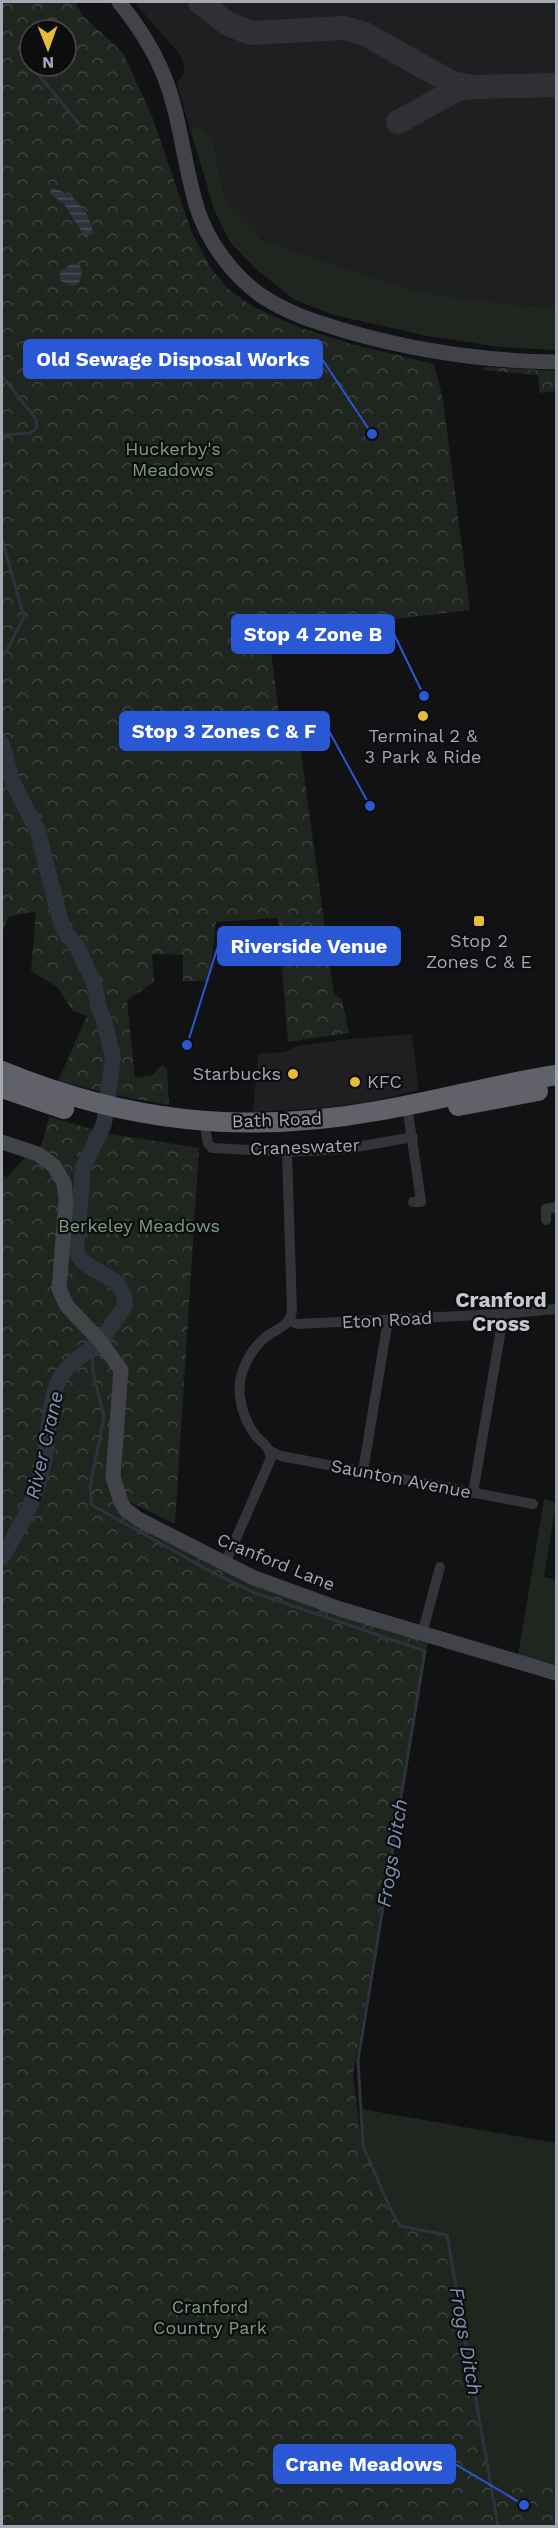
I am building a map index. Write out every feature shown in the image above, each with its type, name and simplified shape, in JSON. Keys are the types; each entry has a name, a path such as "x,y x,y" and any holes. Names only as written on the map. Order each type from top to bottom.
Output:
{"highway":[{"name":"Bath Road","path":"2,1071 81,1107"},
{"name":"Bath Road","path":"2,1088 178,1131 243,1135 326,1132 408,1111 493,1085 556,1075"},
{"name":"Bath Road","path":"113,1115 248,1123 325,1119 408,1111 556,1088"}],"street":[{"path":"119,2 143,34 163,74 172,102 193,192 207,231 215,246 243,280 268,299 294,314 377,340 488,359 556,362"},
{"path":"408,1111 421,1202"},
{"name":"Craneswater","path":"206,1134 212,1148 286,1152 345,1149 413,1137"},
{"name":"Cranford Lane","path":"2,1142 38,1154 54,1166 64,1183 66,1201 60,1289 67,1306 101,1342 121,1370 113,1477 121,1502 126,1509 138,1519 225,1564 312,1600 556,1673"},
{"path":"225,1564 271,1458 270,1451 248,1423 242,1406 240,1383 249,1356 265,1338 290,1321 292,1311 286,1152"},
{"path":"546,1220 546,1209 556,1208"},
{"name":"Eton Road","path":"290,1321 297,1324 388,1320 556,1309"},
{"path":"473,1493 501,1329 501,1314"},
{"path":"363,1471 388,1320"},
{"name":"Saunton Avenue","path":"270,1451 281,1456 533,1504"},
{"path":"422,1634 440,1567"}],"shaded area":[{"path":"134,2 556,2 556,307 517,305 433,294 391,284 263,241 226,204 212,137 198,126 190,129 177,83 185,71 181,56"},
{"path":"51,188 73,198 79,204 89,218 93,233 85,237 64,204 50,194"},
{"path":"72,264 79,265 82,271 79,283 72,287 60,280 60,271"},
{"path":"412,1034 419,1090 373,1101 324,1108 253,1112 258,1054 285,1052 296,1046"}],"green space":[{"name":"Huckerby's Meadows","path":"2,2 75,2 82,15 123,53 152,116 192,233 211,268 228,289 252,306 298,327 351,344 434,364 443,399 470,610 355,624 346,619 324,615 267,624 279,713 297,723 334,995 342,999 349,1033 288,1042 278,918 216,922 209,981 183,981 183,955 152,954 154,982 127,1000 135,1078 153,1075 162,1065 167,1069 169,1105 114,1095 58,1081 87,1016 73,1011 57,987 31,971 36,911 8,917 2,932"},
{"path":"198,126 212,137 226,204 263,241 391,284 433,294 517,305 556,307 556,350 498,347 423,335 334,315 295,300 258,271 229,241 214,209 190,129"},
{"path":"486,367 556,371 556,391 540,393 538,375 481,370"},
{"name":"Cranford Country Park","path":"49,1117 106,1133 199,1148 175,1524 126,1500 118,1475 125,1371 113,1380 109,1475 118,1506 123,1513 146,1529 233,1573 318,1606 428,1642 353,2075 362,2146 400,2226 447,2235 488,2474 508,2490 542,2485 556,2487 556,2526 2,2526 2,1173 6,1178 26,1157 40,1151"},
{"path":"544,1499 556,1502 544,1577 556,1580 556,1664 518,1655"},
{"path":"361,2109 556,2143 556,2487 542,2485 508,2490 488,2474 447,2235 400,2226 363,2146"}],"waterway":[{"path":"41,78 80,125"},
{"path":"2,376 36,419 37,428 30,433 2,435"},
{"path":"2,539 24,617 6,652 2,653"},
{"name":"River Crane","path":"2,744 12,781 38,832 64,931 77,946 95,986 113,1057 104,1124 83,1168 76,1251 87,1265 119,1286 124,1295 125,1306 105,1335"},
{"name":"River Crane","path":"2,1557 25,1515 39,1482 45,1458 51,1406 58,1382 64,1372 99,1341"},
{"name":"Frogs Ditch","path":"92,1349 93,1372 104,1417 90,1487 92,1505 208,1570 255,1593 425,1651 358,2060 363,2146 400,2226 447,2235 498,2526"}],"taxiway":[{"path":"200,2 228,24 251,33 344,28 365,34 452,83 474,87 556,85"},
{"path":"398,122 458,89 472,87"}],"place":[{"name":"Old Sewage Disposal Works","path":"372,434"},
{"name":"Stop 4 Zone B","path":"424,696"},
{"name":"Terminal 2 & 3 Park & Ride","path":"423,716"},
{"name":"Stop 3 Zones C & F","path":"370,806"},
{"name":"Stop 2 Zones C & E","path":"479,921"},
{"name":"Riverside Venue","path":"187,1045"},
{"name":"Starbucks","path":"293,1074"},
{"name":"KFC","path":"355,1082"},
{"name":"Crane Meadows","path":"524,2505"}],"district":[{"name":"Cranford Cross","path":"501,1312"}],"park label":[{"name":"Berkeley Meadows","path":"139,1226"}]}
